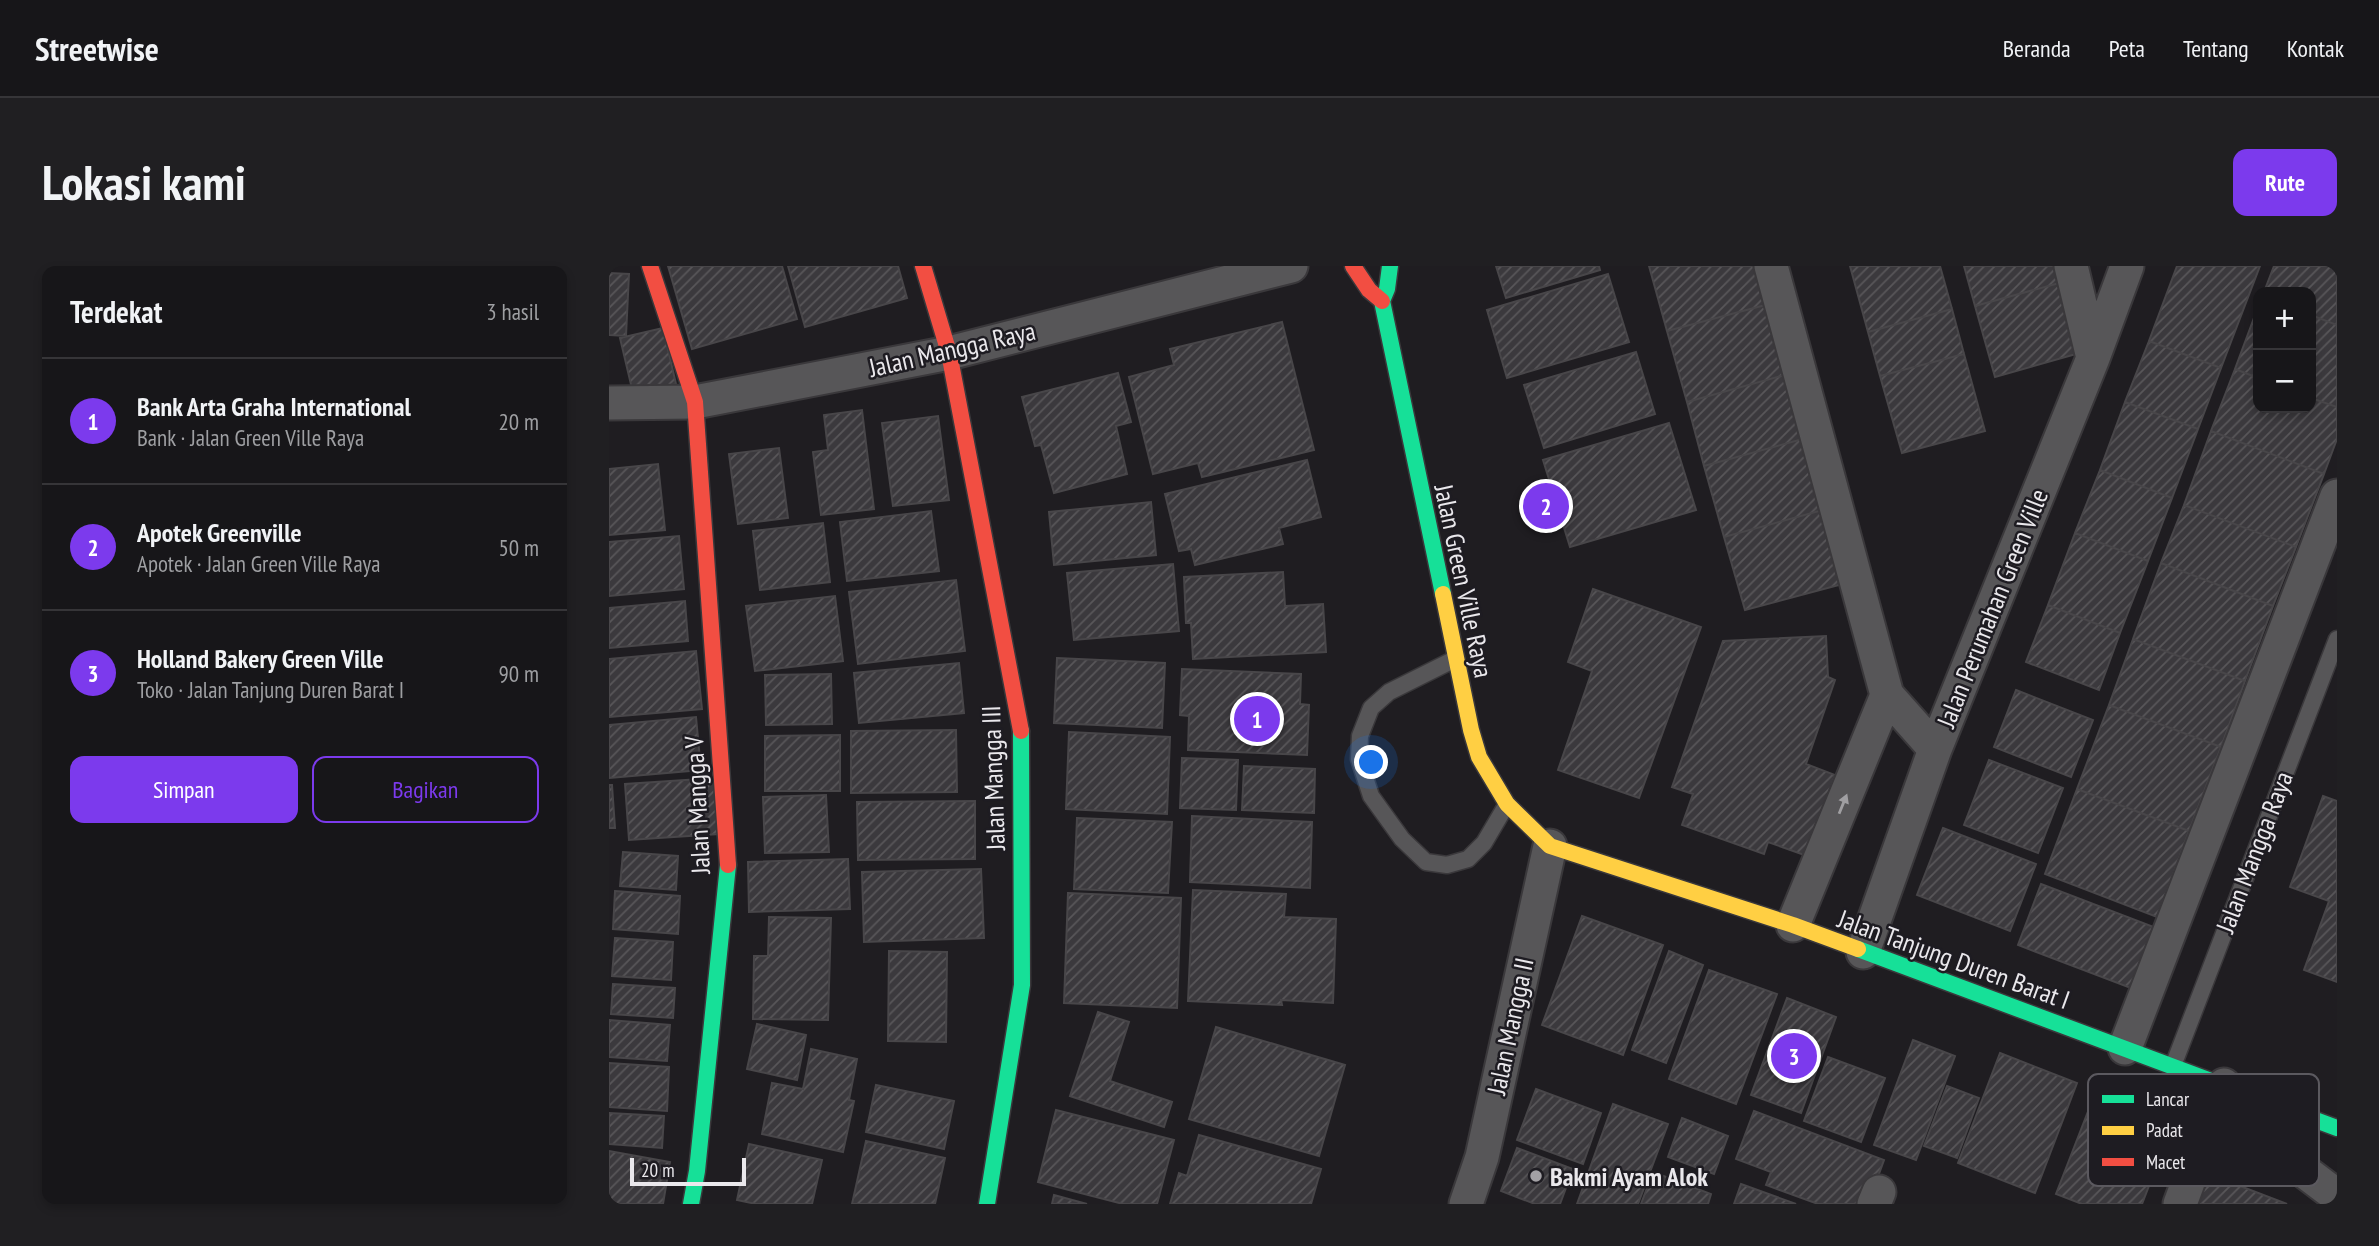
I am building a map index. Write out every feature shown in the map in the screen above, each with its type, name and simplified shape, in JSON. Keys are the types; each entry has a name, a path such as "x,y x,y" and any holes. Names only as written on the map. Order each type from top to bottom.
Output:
{"street":[{"name":"Jalan Mangga V","path":"650,266 695,401 728,866 697,1171 691,1204"},
{"name":"Jalan Mangga III","path":"923,266 949,353 1021,728 1022,985 987,1204"},
{"name":"Jalan Mangga Raya","path":"609,403 695,401 949,353 1291,266"},
{"name":"Jalan Green Ville Raya","path":"1353,266 1369,290 1382,301"},
{"name":"Jalan Green Ville Raya","path":"1390,266 1387,289 1382,301 1455,659 1479,757 1507,804 1550,846"},
{"path":"1771,266 1887,695 1935,749"},
{"path":"2071,266 2093,358"},
{"name":"Jalan Perumahan Green Ville","path":"1863,951 1935,749 2093,358 2127,266"},
{"path":"2125,1048 2337,496"},
{"path":"1793,925 1887,695"},
{"name":"Jalan Tanjung Duren Barat I","path":"1550,846 1793,925 2194,1074"},
{"name":"Jalan Mangga II","path":"1466,1204 1482,1157 1550,846"},
{"name":"Jalan Tanjung Duren Barat I","path":"2319,1121 2337,1128"},
{"path":"2319,1182 2337,1196"},
{"path":"2180,1204 2187,1186"}],"lane":[{"name":"Jalan Mangga Raya","path":"2173,1066 2337,639"},
{"path":"1455,659 1389,692 1371,708 1360,736 1359,759 1371,796 1402,839 1426,862 1447,865 1468,859 1484,843 1507,804"}],"building":[{"path":"668,266 782,266 797,319 692,349"},
{"path":"788,266 898,266 907,298 805,327"},
{"path":"1496,266 1599,266 1600,270 1506,298"},
{"path":"1649,266 1763,266 1773,303 1667,331"},
{"path":"1850,266 1940,266 1952,309 1868,332"},
{"path":"1964,266 2059,266 2063,282 1975,306"},
{"path":"2177,266 2260,266 2221,368 2149,341"},
{"path":"2274,266 2337,266 2337,325 2316,317 2316,287 2266,287"},
{"path":"609,273 629,274 626,336 609,335"},
{"path":"1608,274 1629,342 1507,378 1487,310"},
{"path":"2063,282 2083,352 1995,377 1975,306"},
{"path":"1773,303 1792,373 1687,402 1667,331"},
{"path":"1952,309 1964,354 1880,376 1868,332"},
{"path":"2316,317 2337,325 2337,407 2316,400"},
{"path":"2253,320 2253,376 2235,369"},
{"path":"1282,322 1314,450 1202,477 1198,463 1153,474 1129,377 1174,365 1170,349"},
{"path":"663,328 676,384 633,393 620,338"},
{"path":"2149,341 2221,368 2198,429 2125,402"},
{"path":"1636,352 1655,414 1544,448 1524,385"},
{"path":"1964,354 1985,431 1902,453 1880,376"},
{"path":"2235,369 2253,376 2253,413 2316,413 2316,400 2337,407 2337,439 2324,474 2211,431"},
{"path":"1118,373 1131,422 1116,426 1127,474 1054,493 1041,445 1035,446 1022,397"},
{"path":"1792,373 1810,437 1704,466 1687,402"},
{"path":"2125,402 2198,429 2172,498 2100,470"},
{"path":"862,410 874,509 821,515 813,452 828,450 824,415"},
{"path":"938,416 949,500 893,506 882,423"},
{"path":"1669,423 1696,510 1570,547 1543,460"},
{"path":"2211,431 2324,474 2296,547 2184,505"},
{"path":"1810,437 1830,508 1724,537 1704,466"},
{"path":"779,448 788,518 738,524 729,454"},
{"path":"1307,460 1321,517 1279,528 1283,544 1195,565 1191,549 1179,551 1165,494"},
{"path":"658,464 665,530 609,535 609,469"},
{"path":"2100,470 2172,498 2148,561 2075,533"},
{"path":"1151,502 1156,555 1054,565 1049,512"},
{"path":"2184,505 2296,547 2273,606 2161,563"},
{"path":"1830,508 1850,582 1745,610 1724,537"},
{"path":"931,511 939,571 847,581 840,522"},
{"path":"823,523 830,582 760,590 753,531"},
{"path":"2075,533 2148,561 2120,633 2048,605"},
{"path":"679,536 684,589 609,596 609,542"},
{"path":"2161,563 2273,606 2245,681 2133,639"},
{"path":"1173,564 1179,631 1074,640 1067,573"},
{"path":"1283,572 1285,606 1323,604 1326,652 1193,659 1191,623 1186,623 1184,577"},
{"path":"956,580 965,651 858,664 849,592"},
{"path":"1593,589 1701,627 1639,798 1558,770 1592,671 1568,662"},
{"path":"835,596 843,661 755,671 746,606"},
{"path":"685,601 688,641 609,648 609,608"},
{"path":"2048,605 2120,633 2099,690 2026,662"},
{"path":"1826,636 1828,677 1835,680 1806,764 1835,775 1807,856 1768,842 1764,854 1682,825 1693,794 1672,787 1723,641"},
{"path":"2133,639 2245,681 2221,747 2109,705"},
{"path":"696,651 702,709 609,717 609,659"},
{"path":"1057,658 1165,663 1162,728 1054,723"},
{"path":"959,663 964,713 859,723 854,673"},
{"path":"1182,669 1301,674 1300,704 1309,705 1307,755 1188,750 1189,716 1180,715"},
{"path":"831,674 832,724 766,725 765,675"},
{"path":"2016,690 2093,720 2071,777 1994,747"},
{"path":"2109,705 2221,747 2189,831 2077,789"},
{"path":"696,717 701,770 609,778 609,725"},
{"path":"956,730 957,792 851,793 851,731"},
{"path":"1069,732 1170,737 1167,814 1066,809"},
{"path":"840,735 840,791 765,791 765,736"},
{"path":"1182,758 1238,760 1236,810 1180,808"},
{"path":"1989,760 2063,788 2038,853 1964,825"},
{"path":"1244,766 1315,769 1314,813 1242,810"},
{"path":"715,778 719,834 629,840 625,784"},
{"path":"609,785 612,785 615,828 609,828"},
{"path":"2077,789 2189,831 2157,917 2045,874"},
{"path":"826,795 829,852 765,853 763,797"},
{"path":"2323,796 2337,801 2337,982 2304,970 2329,901 2290,887"},
{"path":"975,801 975,859 858,860 857,802"},
{"path":"1192,816 1312,822 1310,888 1190,882"},
{"path":"1077,818 1172,822 1168,893 1074,889"},
{"path":"1943,828 2036,864 2010,931 1917,895"},
{"path":"623,852 678,856 676,890 620,886"},
{"path":"848,859 850,909 749,912 748,862"},
{"path":"981,869 984,938 864,942 862,872"},
{"path":"2041,884 2159,929 2136,990 2018,945"},
{"path":"1193,890 1286,894 1284,917 1336,919 1333,1003 1281,1000 1282,1005 1188,1001"},
{"path":"615,891 680,896 678,934 613,929"},
{"path":"1068,893 1181,898 1177,1008 1064,1003"},
{"path":"1582,916 1663,945 1623,1055 1542,1025"},
{"path":"769,917 831,918 828,1020 753,1019 754,956 768,956"},
{"path":"615,938 673,942 671,980 612,976"},
{"path":"889,951 947,952 946,1042 888,1041"},
{"path":"1669,951 1703,965 1666,1063 1632,1050"},
{"path":"1709,970 1777,994 1736,1104 1669,1079"},
{"path":"613,984 675,988 673,1018 611,1014"},
{"path":"1787,998 1836,1017 1801,1113 1751,1095"},
{"path":"1098,1012 1129,1022 1110,1081 1172,1102 1164,1127 1070,1096"},
{"path":"609,1020 670,1025 667,1061 609,1057"},
{"path":"757,1024 806,1035 797,1080 747,1069"},
{"path":"1216,1027 1345,1065 1319,1156 1189,1119"},
{"path":"1913,1040 1955,1056 1916,1160 1874,1145"},
{"path":"811,1049 857,1059 849,1100 854,1101 843,1152 762,1134 772,1083 803,1089"},
{"path":"2000,1053 2077,1083 2035,1193 1958,1163"},
{"path":"1828,1057 1885,1078 1861,1142 1804,1121"},
{"path":"609,1063 669,1067 667,1111 609,1107"},
{"path":"876,1085 954,1101 944,1149 866,1132"},
{"path":"1947,1086 1979,1098 1957,1158 1924,1146"},
{"path":"1536,1089 1601,1113 1583,1164 1517,1140"},
{"path":"1613,1104 1668,1124 1638,1204 1577,1204"},
{"path":"1056,1110 1174,1140 1157,1204 1123,1204 1038,1182"},
{"path":"1754,1111 1884,1160 1868,1204 1818,1204 1766,1185 1771,1172 1736,1159"},
{"path":"2088,1112 2088,1186 2149,1186 2142,1204 2082,1204 2056,1194"},
{"path":"609,1113 664,1116 662,1148 609,1144"},
{"path":"1682,1118 1728,1136 1714,1174 1668,1157"},
{"path":"1199,1135 1321,1169 1311,1204 1170,1204 1179,1173 1187,1176"},
{"path":"866,1141 945,1158 935,1204 852,1204"},
{"path":"749,1144 822,1160 812,1204 756,1204 737,1200"},
{"path":"1517,1148 1573,1169 1560,1204 1535,1204 1501,1191"},
{"path":"609,1151 670,1162 663,1204 609,1204"},
{"path":"1653,1172 1711,1194 1708,1204 1641,1204"},
{"path":"1741,1184 1796,1204 1734,1204"},
{"path":"2201,1186 2240,1186 2287,1204 2195,1204"},
{"path":"1054,1195 1087,1204 1052,1204"}],"traffic: fast":[{"path":"1390,266 1387,289 1382,301 1443,594"},
{"path":"987,1204 1022,985 1021,731"},
{"path":"691,1204 697,1171 728,865"},
{"path":"1858,949 2192,1074"},
{"path":"2319,1121 2337,1128"}],"traffic: slow":[{"path":"1443,594 1479,757 1507,804 1550,846 1793,925 1858,949"}],"traffic: jam":[{"path":"650,266 695,402 728,865"},
{"path":"923,266 949,353 1021,731"},
{"path":"1353,266 1369,290 1382,301"}],"place":[{"name":"Apotek Greenville","path":"1546,506"},
{"name":"Bank Arta Graha International","path":"1257,719"},
{"name":"Holland Bakery Green Ville","path":"1794,1056"},
{"name":"Bakmi Ayam Alok","path":"1536,1176"}]}
